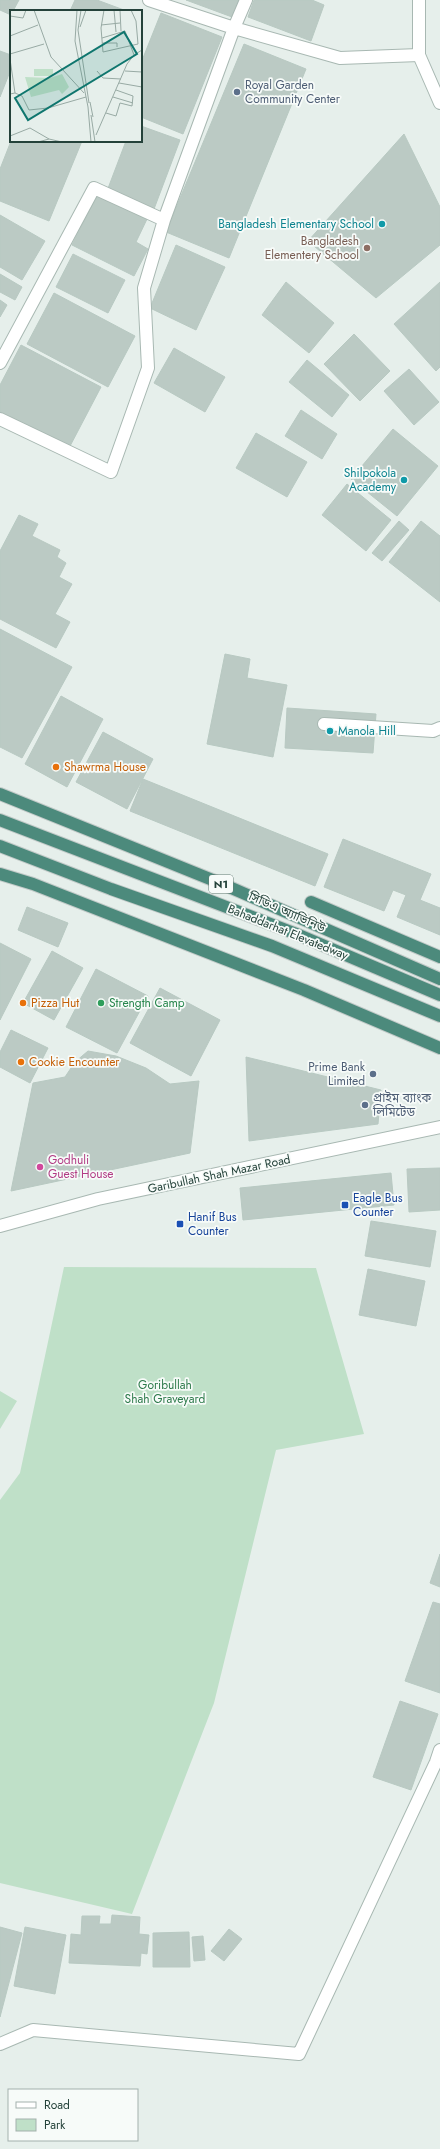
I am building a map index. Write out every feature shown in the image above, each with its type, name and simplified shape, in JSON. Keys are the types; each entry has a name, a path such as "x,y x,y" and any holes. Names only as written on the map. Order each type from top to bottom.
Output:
{"highway":[{"name":"সিডিএ অ্যাভিনিউ","path":"0,794 220,883 440,979"},
{"name":"Bahaddarhat Elevatedway","path":"0,820 294,933 440,995"},
{"name":"Bahaddarhat Elevatedway","path":"0,846 111,889 272,946 440,1016"},
{"path":"0,874 33,884 304,990 440,1048"},
{"path":"311,902 440,957"}],"street":[{"path":"149,0 234,28 340,58 419,55"},
{"path":"0,419 111,472 148,368 144,288 164,220 234,28 246,0"},
{"path":"419,0 419,55 440,103"},
{"path":"0,363 94,188 164,220"},
{"path":"324,724 433,732 440,728"},
{"name":"Garibullah Shah Mazar Road","path":"0,1226 98,1198 440,1127"},
{"path":"0,2044 33,2030 299,2054 436,1762 440,1750"}],"green space":[{"name":"Goribullah Shah Graveyard","path":"64,1267 316,1268 364,1434 276,1450 214,1703 132,1914 0,1883 0,1500 20,1473"},
{"path":"0,1391 17,1401 0,1429"}],"building":[{"path":"0,0 19,0 14,10 10,10 10,15 0,10"},
{"path":"75,0 97,0 124,10 70,10"},
{"path":"186,0 239,0 232,17"},
{"path":"254,0 312,0 324,5 311,41 248,17"},
{"path":"161,13 222,37 183,134 142,117 142,60"},
{"path":"244,44 306,69 229,258 166,232"},
{"path":"0,51 10,55 10,72 0,97"},
{"path":"142,126 180,140 154,209 107,191 126,142 142,142"},
{"name":"Bangladesh Elementary School","path":"404,134 440,207 440,245 376,298 308,241"},
{"path":"11,142 82,142 49,221 0,201 0,169"},
{"path":"98,193 148,217 136,242 148,249 134,276 72,245"},
{"path":"0,215 45,241 22,280 0,267"},
{"path":"176,245 225,267 196,330 150,308"},
{"path":"73,254 125,280 108,313 56,287"},
{"path":"0,274 22,287 15,300 0,292"},
{"path":"286,282 334,323 309,353 262,315"},
{"path":"440,282 440,367 436,371 394,324"},
{"path":"54,293 135,336 108,387 27,344"},
{"path":"0,300 7,305 0,317"},
{"path":"354,334 390,371 360,401 324,364"},
{"path":"21,345 101,387 69,448 0,412 0,385"},
{"path":"174,348 225,377 205,412 154,383"},
{"path":"307,360 349,395 332,417 289,382"},
{"path":"409,369 439,402 414,425 384,391"},
{"path":"301,410 337,434 322,459 285,436"},
{"path":"393,429 438,466 397,516 351,479"},
{"path":"256,433 307,462 287,497 236,468"},
{"path":"347,484 391,520 366,551 322,515"},
{"path":"19,515 38,524 32,536 60,550 57,557 66,563 59,577 72,584 55,614 70,622 56,648 0,619 0,551"},
{"path":"399,521 409,530 382,561 372,553"},
{"path":"421,521 440,536 440,602 389,562"},
{"path":"0,629 72,667 22,758 0,747"},
{"path":"225,654 250,659 247,678 287,685 273,757 207,744"},
{"path":"61,696 103,719 67,787 25,764"},
{"name":"Manola Hill","path":"287,708 376,714 373,753 285,748"},
{"path":"103,732 153,759 127,809 76,782"},
{"path":"143,779 328,854 315,886 130,811"},
{"path":"343,839 431,874 420,900 440,908 440,935 397,917 406,895 393,890 384,911 324,887"},
{"path":"27,907 68,923 58,947 18,930"},
{"path":"0,943 31,959 0,1020"},
{"path":"52,951 83,968 54,1020 23,1003"},
{"path":"96,969 148,996 117,1053 66,1027"},
{"path":"160,988 220,1020 191,1076 130,1043"},
{"path":"11,1030 48,1048 30,1083 0,1067 0,1052"},
{"path":"88,1051 116,1056 146,1068 170,1084 199,1081 190,1153 11,1191 33,1083 65,1077 75,1062"},
{"path":"246,1057 381,1090 378,1124 249,1141"},
{"path":"440,1168 440,1210 409,1212 407,1169"},
{"path":"391,1173 394,1205 243,1220 240,1188"},
{"path":"371,1221 436,1231 430,1267 365,1256"},
{"path":"368,1269 425,1281 416,1326 359,1315"},
{"path":"440,1554 440,1587 430,1583"},
{"path":"433,1602 440,1604 440,1693 405,1681"},
{"path":"400,1701 438,1714 411,1790 373,1777"},
{"path":"112,1915 140,1917 139,1934 149,1935 147,1954 141,1953 140,1966 69,1963 71,1934 81,1935 82,1916 100,1916 99,1924 111,1924"},
{"path":"0,1927 22,1933 0,2017"},
{"path":"25,1927 66,1935 55,1994 14,1986"},
{"path":"229,1929 242,1939 224,1961 211,1951"},
{"path":"189,1932 190,1967 153,1967 153,1933"},
{"path":"203,1936 205,1960 194,1961 192,1937"}],"place":[{"name":"Royal Garden Community Center","path":"237,92"},
{"name":"Bangladesh Elementary School","path":"382,224"},
{"name":"Bangladesh Elementery School","path":"367,248"},
{"name":"Shilpokola Academy","path":"404,480"},
{"name":"Manola Hill","path":"330,731"},
{"name":"Shawrma House","path":"56,767"},
{"name":"Pizza Hut","path":"23,1003"},
{"name":"Strength Camp","path":"101,1003"},
{"name":"Cookie Encounter","path":"21,1062"},
{"name":"Prime Bank Limited","path":"373,1074"},
{"name":"প্রাইম ব্যাংক লিমিটেড","path":"365,1105"},
{"name":"Godhuli Guest House","path":"40,1167"},
{"name":"Eagle Bus Counter","path":"345,1205"},
{"name":"Hanif Bus Counter","path":"180,1224"}]}
